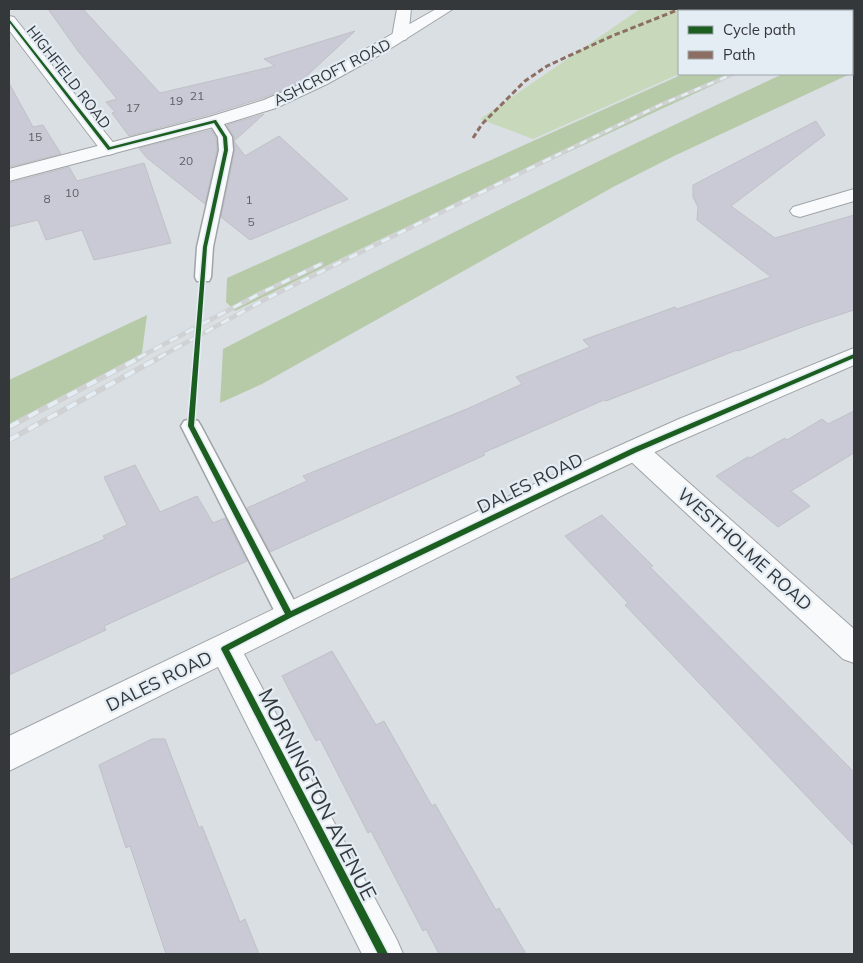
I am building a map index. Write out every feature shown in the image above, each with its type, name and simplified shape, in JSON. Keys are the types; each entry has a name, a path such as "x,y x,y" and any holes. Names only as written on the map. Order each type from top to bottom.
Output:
{"street":[{"path":"400,37 404,9"},
{"name":"ASHCROFT ROAD","path":"9,175 215,122 292,95 400,37 446,9"},
{"name":"HIGHFIELD ROAD","path":"9,20 109,149"},
{"path":"800,211 854,194"},
{"name":"DALES ROAD","path":"9,754 225,649 289,615 635,450 854,356"},
{"name":"WESTHOLME ROAD","path":"635,450 854,649"},
{"name":"MORNINGTON AVENUE","path":"225,649 383,954"}],"lane":[{"path":"203,277 205,248 226,150 225,137 215,122"},
{"path":"191,426 289,615"}],"green space":[{"path":"640,9 826,9 678,10 678,74 533,139 480,119"},
{"path":"681,75 735,75 383,238 235,311 226,302 227,278"},
{"path":"781,75 848,75 672,157 615,186 262,384 220,403 223,349 502,208"},
{"path":"147,315 141,360 9,428 9,380"}],"building":[{"path":"48,9 83,9 160,93 275,66 264,59 355,31 298,84 263,98 208,115 129,136 112,113 115,112 106,102 117,99 78,51"},
{"path":"9,83 33,127 43,125 61,154 9,167"},
{"path":"264,114 234,141 234,136 227,125"},
{"path":"816,121 825,135 731,206 775,238 854,215 854,310 737,350 606,401 604,400 483,453 485,455 270,552 247,508 307,481 303,476 469,408 522,384 516,377 590,347 583,340 675,307 677,309 771,277 697,220 698,207 693,197 693,185"},
{"path":"211,130 216,138 217,150 205,204 147,158 139,148"},
{"path":"279,136 348,199 250,240 221,217 235,150 234,141 245,156"},
{"path":"144,163 171,243 94,260 82,230 46,240 38,220 9,227 9,183 69,167 77,181"},
{"path":"854,411 854,453 791,491 810,506 778,527 716,476 785,438 787,440 822,419 828,424"},
{"path":"135,465 160,512 197,496 213,523 225,518 247,561 104,626 106,630 9,675 9,580 105,539 103,536 127,525 104,477"},
{"path":"602,515 653,566 650,567 854,772 854,846 625,605 628,603 565,536"},
{"path":"332,651 376,725 384,721 432,806 435,804 496,910 499,908 526,954 439,954 426,929 423,931 371,831 368,833 320,739 316,741 282,676"},
{"path":"152,739 165,739 199,828 202,826 240,922 245,919 259,954 166,954 130,846 126,848 99,765"}],"railway":[{"path":"555,156 660,105 731,75"},
{"path":"158,358 266,299 557,155"},
{"path":"138,358 259,294 321,264"},
{"path":"9,427 141,357"},
{"path":"9,440 160,357"}],"marked path":[{"path":"473,138 482,124 525,81 547,66 612,36 680,9"}],"cycle path":[{"path":"9,20 109,149 215,121 225,137 226,150 205,247 191,426 289,615"},
{"path":"383,954 225,649 289,615 635,450 854,356"}]}
